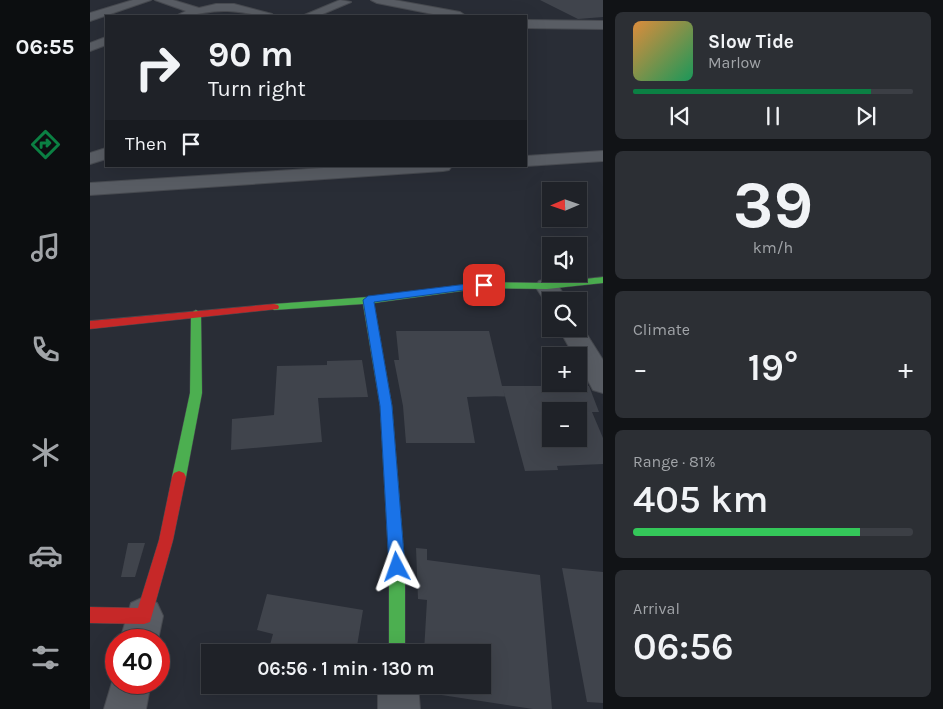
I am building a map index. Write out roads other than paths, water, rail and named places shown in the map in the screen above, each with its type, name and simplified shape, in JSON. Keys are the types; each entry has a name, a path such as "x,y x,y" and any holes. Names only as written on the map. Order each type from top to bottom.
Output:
{"street":[{"path":"90,17 145,0"},
{"path":"161,0 198,11"},
{"path":"377,0 438,14 465,4"},
{"path":"423,0 438,14"},
{"path":"311,15 345,2"},
{"path":"185,15 221,6 234,6 265,15"},
{"path":"527,24 603,25"},
{"path":"90,47 105,41"},
{"path":"90,47 105,51"},
{"path":"90,159 105,153"},
{"path":"528,160 603,156"},
{"path":"90,189 428,167"},
{"path":"559,292 603,280"},
{"path":"90,325 196,313 368,300 484,285 542,293"},
{"path":"368,300 386,406 397,567 397,644"},
{"path":"90,615 141,628 166,540 196,393 196,313"},
{"path":"577,337 603,383"},
{"path":"125,709 128,694"},
{"path":"398,694 399,709"}]}
